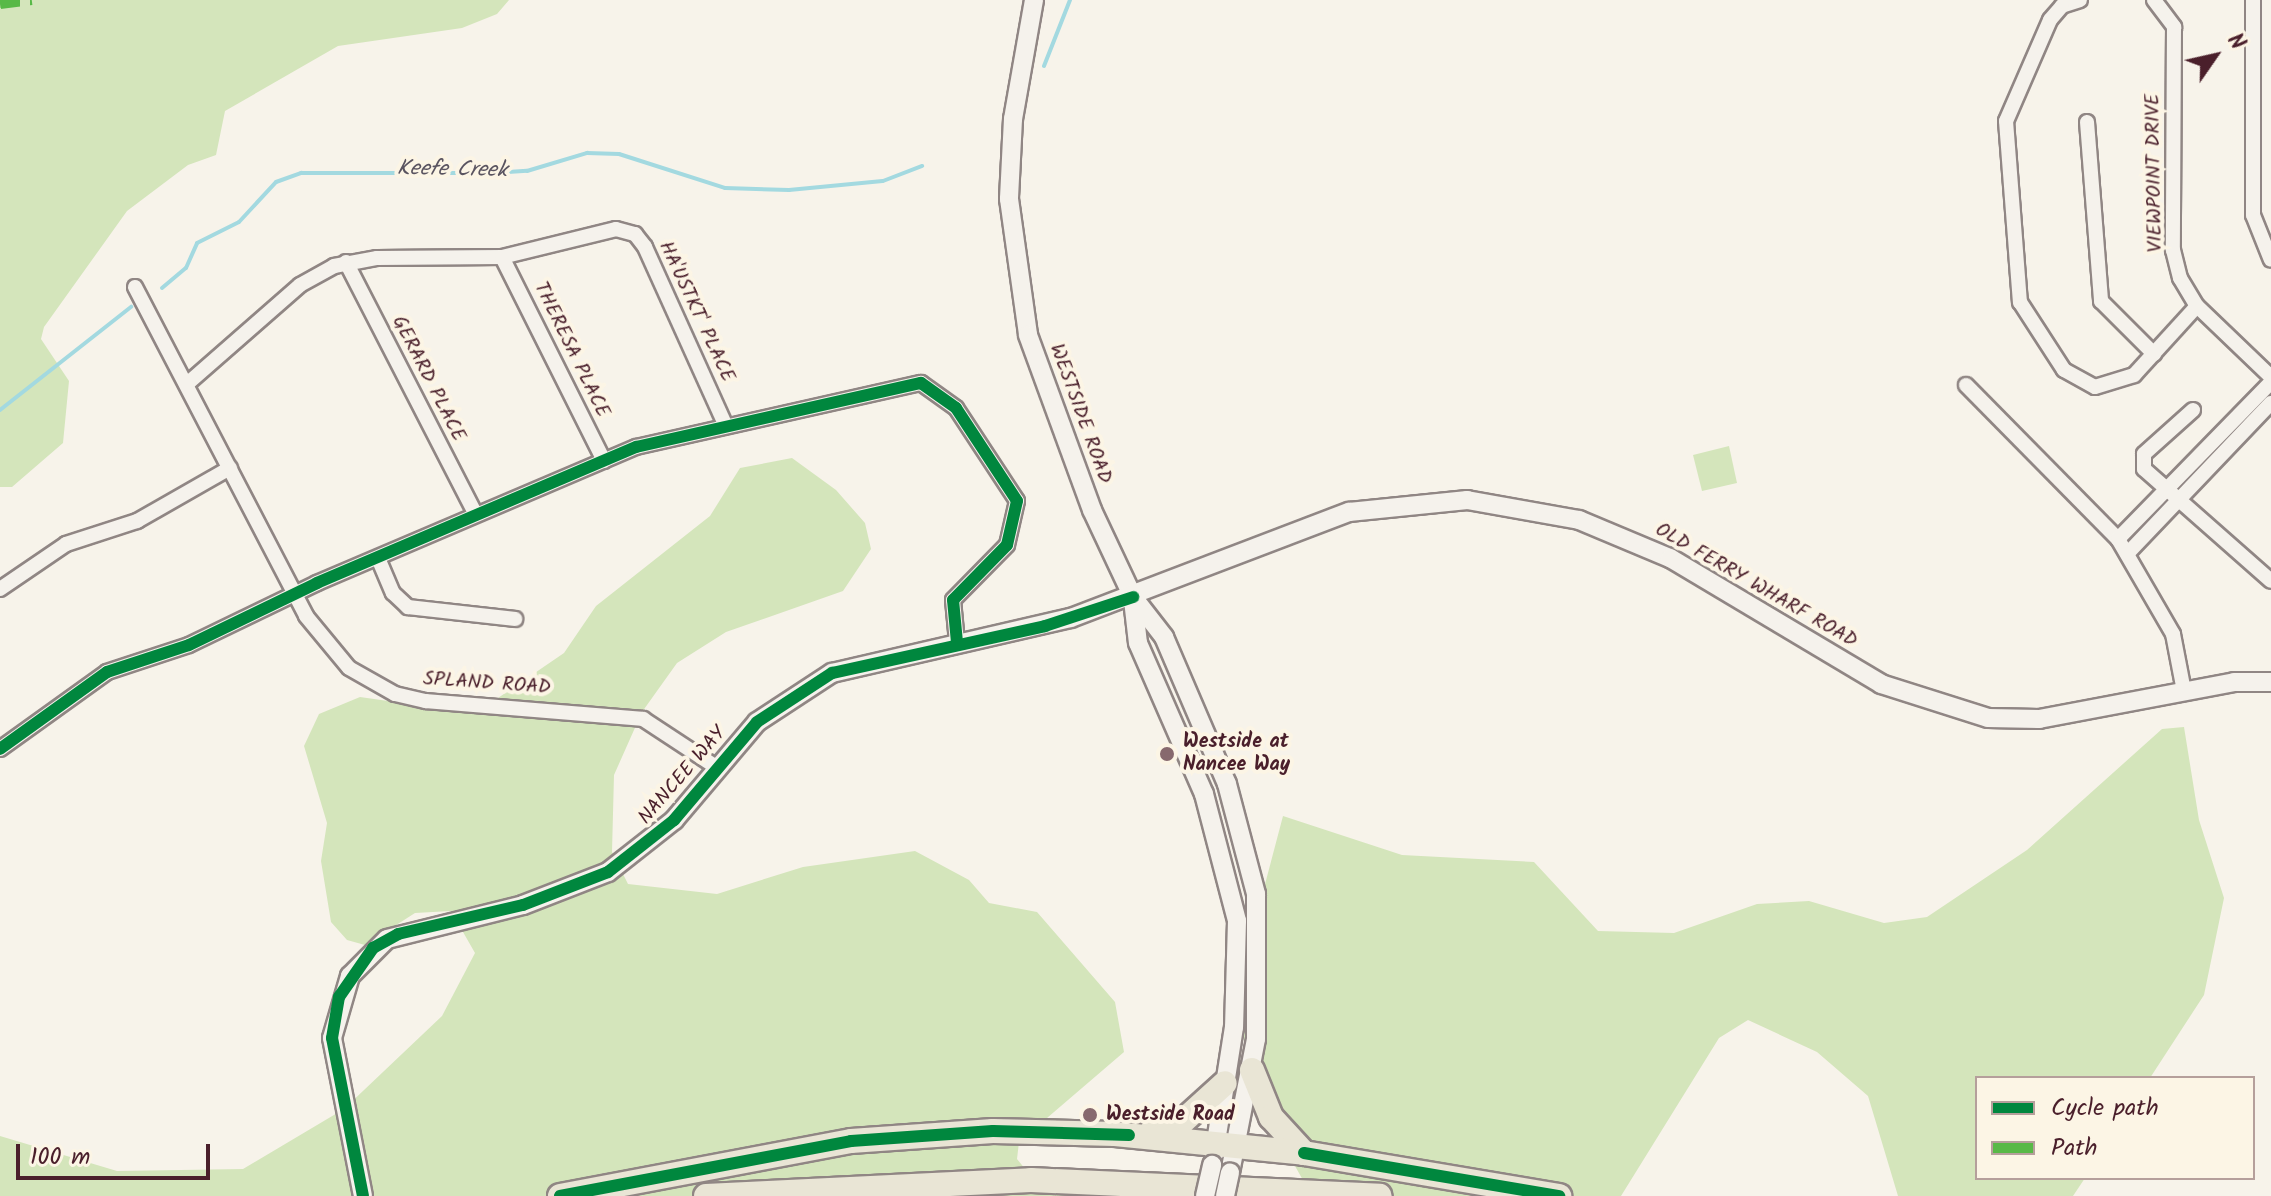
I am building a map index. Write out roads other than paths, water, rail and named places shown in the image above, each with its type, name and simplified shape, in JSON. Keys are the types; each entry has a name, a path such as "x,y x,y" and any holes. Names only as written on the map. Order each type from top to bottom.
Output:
{"highway":[{"path":"1252,1070 1271,1117 1304,1153"},
{"path":"1129,1135 1181,1123 1225,1083"},
{"path":"560,1196 851,1141 993,1131 1129,1135 1221,1152 1304,1153 1559,1196"},
{"path":"706,1196 1031,1180 1380,1196"}],"street":[{"name":"WESTSIDE ROAD","path":"1034,0 1013,119 1009,199 1018,288 1041,381 1133,597 1164,637 1227,784 1249,857 1260,933 1252,1070 1205,1196"},
{"path":"2080,0 2050,20 2006,121 2015,282 2020,302 2064,370 2095,387 2134,375 2197,306"},
{"name":"VIEWPOINT DRIVE","path":"2154,0 2174,27 2173,250 2197,306 2271,379"},
{"path":"2253,0 2253,215 2271,260"},
{"path":"2087,122 2101,301 2154,354"},
{"name":"HA'USTKT' PLACE","path":"187,384 300,285 346,262 502,257 616,229 635,234 725,424"},
{"name":"THERESA PLACE","path":"502,257 604,461"},
{"name":"GERARD PLACE","path":"346,262 475,513"},
{"name":"SPLAND ROAD","path":"135,287 293,594 333,654 395,694 619,713 662,727 716,767"},
{"path":"2118,539 2271,379"},
{"path":"0,749 107,672 189,645 293,594 475,513 653,440 889,387 921,383 936,389 1017,501 1007,545 953,600 957,642"},
{"path":"1966,385 2018,445 2051,470 2128,553 2173,634 2184,691"},
{"path":"2128,553 2271,403"},
{"path":"2193,410 2144,454 2144,469 2271,581"},
{"path":"0,589 66,544 137,521 230,468"},
{"name":"OLD FERRY WHARF ROAD","path":"1133,597 1349,512 1480,501 1556,514 1647,546 1881,684 1939,707 1988,718 2039,719 2184,691 2271,682"},
{"path":"378,558 393,593 408,607 515,619"},
{"name":"WESTSIDE ROAD","path":"1133,597 1138,643 1204,794 1231,883 1239,947 1221,1152 1230,1173 1225,1196"},
{"name":"NANCEE WAY","path":"363,1196 332,1038 339,997 363,959 398,934 523,905 608,872 652,841 757,722 806,686 859,664 1045,626 1133,597"}],"waterway":[{"name":"Keefe Creek","path":"1044,66 1070,0"},
{"name":"Keefe Creek","path":"162,288 186,268 197,243 239,222 276,182 301,173 495,173 527,171 587,153 619,154 725,188 789,190 883,181 922,166"},
{"name":"Keefe Creek","path":"0,410 131,307"}],"place":[{"name":"Westside at Nancee Way","path":"1167,754"},
{"name":"Westside Road","path":"1090,1115"}]}
